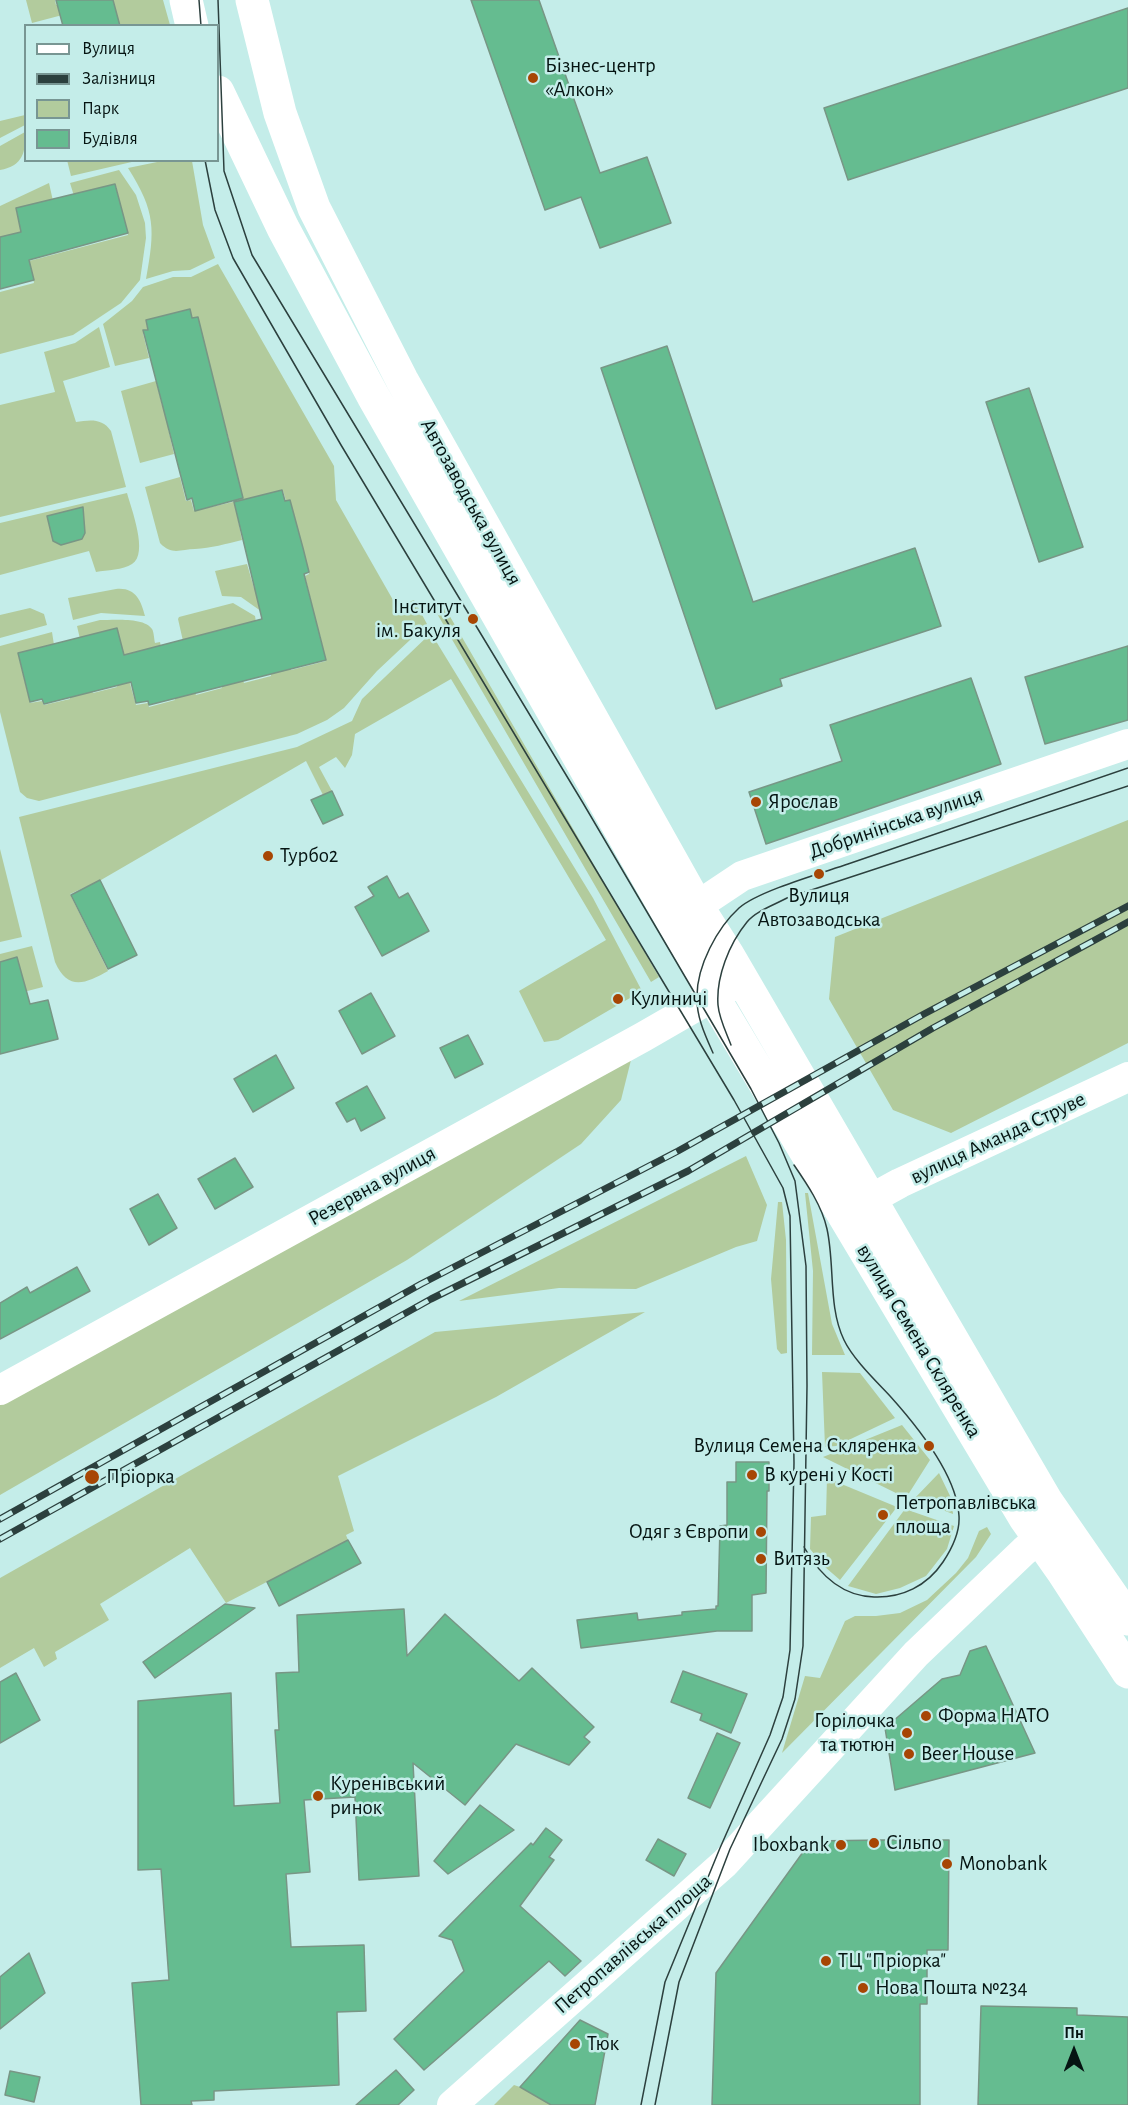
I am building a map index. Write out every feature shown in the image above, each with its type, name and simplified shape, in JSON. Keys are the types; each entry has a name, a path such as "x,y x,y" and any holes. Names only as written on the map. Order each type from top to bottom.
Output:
{"main road":[{"path":"186,0 192,24"},
{"name":"Автозаводська вулиця","path":"252,0 280,113 314,208 402,381 725,993"},
{"name":"Автозаводська вулиця","path":"219,94 284,228 373,396 684,912"},
{"name":"вулиця Семена Скляренка","path":"725,993 869,1200 1047,1503 1049,1529 1064,1572 1128,1672"},
{"name":"вулиця Семена Скляренка","path":"725,993 1018,1508 1049,1529 1128,1619"}],"street":[{"name":"Добринінська вулиця","path":"684,912 742,876 1128,744"},
{"name":"Резервна вулиця","path":"0,1390 725,993"},
{"name":"вулиця Аманда Струве","path":"869,1200 900,1183 1128,1077"},
{"name":"Петропавлівська площа","path":"452,2105 725,1863 916,1654 1049,1529"}],"green space":[{"path":"26,0 55,0 56,5 67,2 70,13 32,23"},
{"path":"113,0 163,0 170,24 119,24"},
{"path":"24,115 24,126 0,138 0,121"},
{"path":"24,133 22,157 14,165 0,170 0,146"},
{"path":"68,162 132,162 71,176"},
{"path":"157,162 192,162 203,225 215,258 190,270 173,271 146,279 151,247 151,222 144,197 128,168"},
{"path":"119,170 136,195 145,223 146,238 140,280 121,303 73,335 0,354 0,292 34,283 29,261 128,235 116,186 74,196 70,183"},
{"path":"49,183 53,201 16,210 22,233 0,239 0,206"},
{"path":"218,264 334,466 336,500 397,607 414,600 427,624 377,671 344,708 327,720 297,734 39,801 27,798 20,792 0,712 0,646 52,632 54,645 18,654 30,703 42,701 44,705 70,699 70,695 91,690 93,693 117,687 118,683 129,680 136,705 148,703 149,707 175,700 174,697 195,692 196,695 222,688 221,684 242,678 244,683 271,676 270,671 290,666 291,670 326,661 320,635 315,636 314,613 305,576 309,574 283,491 240,502 225,441 229,439 190,310 146,321 148,331 143,333 149,358 115,366 103,324 132,301 143,287 173,277 191,277"},
{"path":"99,327 110,367 63,381 76,422 100,422 111,431 126,487 0,517 0,405 55,392 44,352 75,343"},
{"path":"156,381 162,405 166,404 172,427 168,428 174,454 140,463 121,391"},
{"path":"180,477 186,501 191,500 194,511 237,501 242,540 213,547 177,551 164,547 160,543 145,487"},
{"path":"127,493 139,541 137,559 132,564 120,569 96,572 89,551 0,575 0,523"},
{"path":"247,564 254,588 259,587 265,614 241,597 222,596 215,571"},
{"path":"116,589 132,592 145,616 101,613 73,620 68,598"},
{"path":"441,601 659,977 651,982 432,605"},
{"path":"233,603 255,616 256,622 183,641 179,617"},
{"path":"30,608 44,614 47,625 0,638 0,615"},
{"path":"100,620 128,620 148,625 154,634 155,643 160,642 161,647 124,656 80,639 77,626"},
{"path":"431,633 593,898 642,991 558,1040 544,1042 519,991 606,940 451,679 355,734 352,755 345,768 336,757 319,767 332,791 323,795 306,761 101,880 70,894 108,971 85,982 78,982 71,981 60,971 55,962 19,817 297,747 352,721 362,699"},
{"path":"1128,820 1128,1043 951,1133 893,1110 829,999 835,937"},
{"path":"0,849 22,937 0,942"},
{"path":"32,946 43,987 0,998 0,954"},
{"path":"633,1052 621,1100 581,1144 407,1260 0,1495 0,1405"},
{"path":"746,1156 767,1205 757,1241 736,1247 636,1289 559,1288 459,1301"},
{"path":"805,1193 808,1193 832,1324 845,1355 812,1355 813,1271"},
{"path":"778,1202 782,1202 786,1240 787,1353 781,1354 777,1349 771,1279"},
{"path":"645,1312 496,1397 338,1476 354,1531 346,1535 348,1540 226,1603 190,1548 100,1604 109,1620 55,1652 57,1659 44,1667 34,1648 0,1668 0,1578 435,1332"},
{"path":"822,1372 860,1373 895,1418 836,1446 825,1447"},
{"path":"902,1425 930,1460 906,1498 823,1457"},
{"path":"939,1473 952,1500 953,1514 914,1499"},
{"path":"827,1478 897,1507 840,1580 810,1549 811,1517 826,1515"},
{"path":"905,1509 954,1526 947,1549 926,1576 900,1588 876,1594 848,1586"},
{"path":"987,1527 991,1534 976,1557 782,1753 805,1676 820,1678 845,1621 855,1616 900,1613 927,1600 956,1573 968,1558 979,1531"},
{"path":"514,2085 520,2087 551,2105 494,2105"}],"building":[{"path":"56,0 113,0 119,24 62,24"},
{"name":"Бізнес-центр «Алкон»","path":"471,0 539,0 600,173 647,157 671,223 600,248 581,197 545,210"},
{"path":"1128,8 1128,88 848,180 824,108"},
{"path":"115,184 128,233 29,260 34,280 0,289 0,237 21,232 16,208"},
{"path":"190,309 192,318 198,317 243,498 195,511 192,498 187,500 143,330 148,330 146,320"},
{"path":"667,346 753,602 915,548 941,626 780,679 782,686 716,709 601,368"},
{"path":"1029,388 1083,547 1039,562 986,402"},
{"path":"282,490 285,501 290,500 303,548 309,572 304,574 326,660 149,705 148,701 136,703 131,682 44,704 42,699 30,702 18,653 117,628 124,655 262,619 234,502"},
{"path":"83,507 85,533 82,539 61,545 53,541 47,516"},
{"path":"1128,646 1128,720 1045,744 1025,677"},
{"path":"971,678 1001,764 766,844 749,792 842,761 830,725"},
{"path":"332,791 343,815 323,824 311,800"},
{"path":"387,876 399,898 408,893 429,931 382,956 355,907 374,896 368,887"},
{"path":"100,880 137,955 108,969 71,895"},
{"path":"17,957 30,1004 48,1000 58,1039 0,1054 0,962"},
{"path":"371,993 395,1036 362,1054 339,1011"},
{"path":"468,1035 483,1064 455,1078 440,1048"},
{"path":"276,1055 294,1088 253,1112 234,1079"},
{"path":"367,1086 385,1118 361,1131 355,1118 347,1122 336,1103"},
{"path":"235,1158 253,1187 215,1209 198,1179"},
{"path":"158,1194 177,1228 149,1245 130,1209"},
{"path":"77,1267 90,1291 0,1339 0,1303 27,1287 30,1293"},
{"path":"736,1462 769,1462 766,1593 752,1595 752,1631 717,1631 581,1648 577,1620 637,1613 638,1620 716,1609 718,1606 720,1526 727,1525 727,1482 736,1482"},
{"path":"348,1540 361,1563 279,1606 267,1582"},
{"path":"225,1604 255,1608 155,1678 143,1662"},
{"path":"404,1609 407,1656 445,1614 519,1681 532,1668 594,1727 584,1737 590,1742 569,1765 516,1744 465,1805 413,1763 419,1876 359,1880 355,1797 304,1800 310,1872 286,1874 291,1947 364,1945 366,2011 337,2012 339,2085 214,2091 214,2100 191,2101 192,2105 141,2105 132,1983 169,1980 161,1869 138,1870 138,1701 231,1693 234,1806 280,1803 275,1730 279,1730 276,1673 299,1672 297,1615"},
{"path":"986,1646 1035,1753 895,1790 885,1728 942,1679 960,1675 970,1651"},
{"path":"683,1671 747,1694 731,1733 700,1720 702,1714 671,1702"},
{"path":"16,1673 40,1720 0,1743 0,1682"},
{"path":"717,1733 740,1743 710,1808 688,1798"},
{"path":"480,1805 514,1830 448,1874 434,1861"},
{"path":"546,1828 562,1840 549,1857 554,1860 520,1906 581,1961 565,1976 549,1961 424,2070 394,2039 464,1971 452,1940 439,1936 531,1843 533,1845"},
{"path":"658,1839 686,1854 674,1876 646,1860"},
{"name":"ТЦ \"Пріорка\"","path":"949,1840 948,1950 927,1950 927,2004 920,2004 920,2105 712,2105 716,1973 811,1841"},
{"path":"29,1953 45,1993 0,2029 0,1977"},
{"path":"981,2006 1077,2008 1077,2015 1128,2017 1128,2105 978,2105"},
{"path":"580,2020 608,2034 595,2105 551,2105 520,2087"},
{"path":"396,2070 414,2090 398,2105 356,2105"},
{"path":"10,2071 40,2077 34,2102 5,2095"}],"tram line":[{"path":"199,0 201,24"},
{"path":"218,0 219,24"},
{"path":"219,28 224,171 252,255 583,803 751,1089 779,1143 795,1181 806,1266 807,1386 803,1646 795,1699 782,1739 730,1849 679,1982 655,2105"},
{"path":"205,162 215,210 233,258 341,445 734,1100 783,1188 790,1216 794,1463 790,1650 783,1697 770,1735 720,1848 665,1982 641,2105"},
{"path":"713,1053 698,1011 700,972 716,937 739,908 760,895 791,883 1128,768"},
{"path":"731,1045 719,1010 719,983 729,951 747,922 755,915 787,898 1128,786"},
{"path":"794,1165 814,1195 825,1220 836,1314 844,1340 859,1362 901,1408 934,1452 951,1484 957,1500 959,1516 954,1540 937,1570 922,1584 904,1593 884,1597 851,1593 832,1582 804,1547"}],"railway":[{"path":"0,1519 421,1284 678,1151 924,1014 1128,906"},
{"path":"0,1539 431,1299 688,1171 933,1028 1128,922"}],"place":[{"name":"Бізнес-центр «Алкон»","path":"533,78"},
{"name":"Інститут ім. Бакуля","path":"473,619"},
{"name":"Ярослав","path":"756,802"},
{"name":"Турбо2","path":"268,856"},
{"name":"Вулиця Автозаводська","path":"819,874"},
{"name":"Кулиничі","path":"618,999"},
{"name":"Вулиця Семена Скляренка","path":"929,1446"},
{"name":"В курені у Кості","path":"752,1475"},
{"name":"Пріорка","path":"92,1477"},
{"name":"Петропавлівська площа","path":"883,1515"},
{"name":"Одяг з Європи","path":"761,1532"},
{"name":"Витязь","path":"761,1559"},
{"name":"Форма НАТО","path":"926,1716"},
{"name":"Горілочка та тютюн","path":"907,1733"},
{"name":"Beer House","path":"909,1754"},
{"name":"Куренівський ринок","path":"318,1796"},
{"name":"Сільпо","path":"874,1843"},
{"name":"Iboxbank","path":"841,1845"},
{"name":"Monobank","path":"947,1864"},
{"name":"ТЦ \"Пріорка\"","path":"826,1961"},
{"name":"Нова Пошта №234","path":"863,1988"},
{"name":"Тюк","path":"575,2044"}]}
